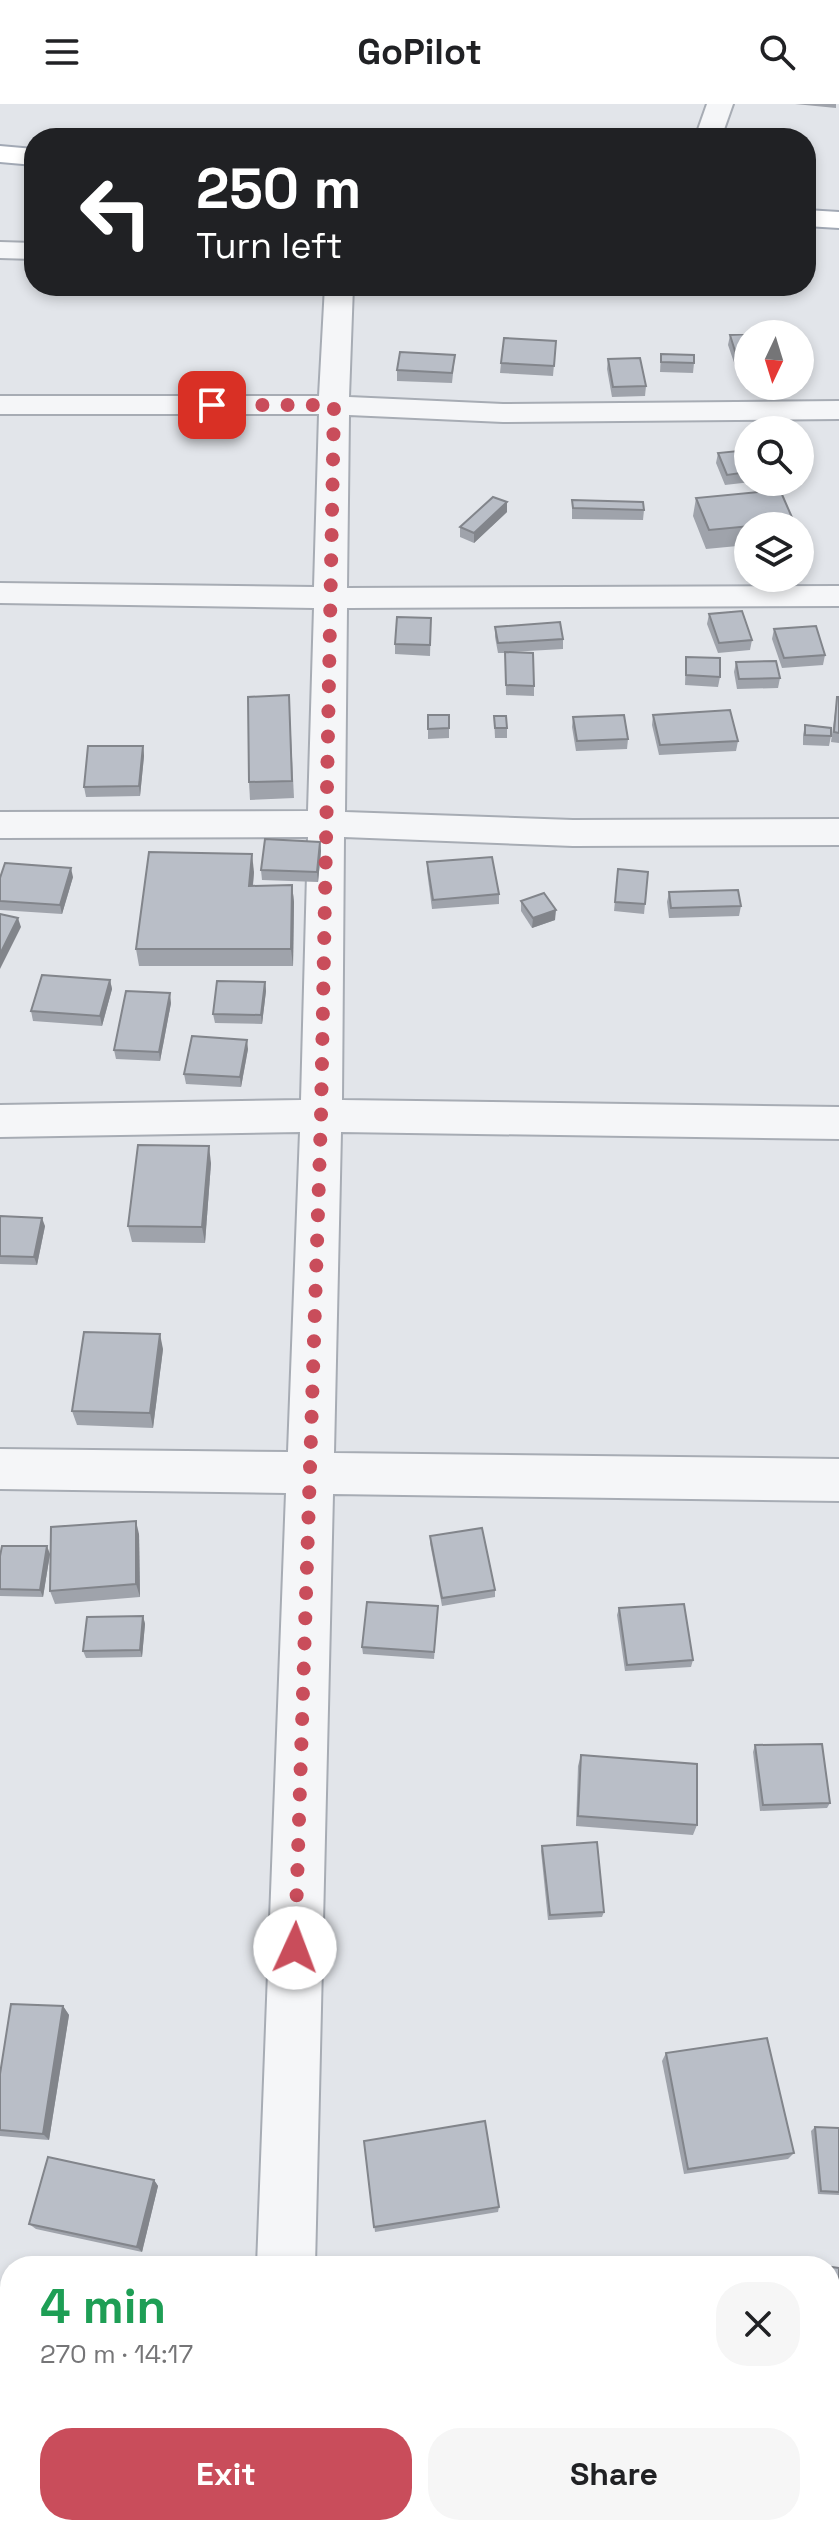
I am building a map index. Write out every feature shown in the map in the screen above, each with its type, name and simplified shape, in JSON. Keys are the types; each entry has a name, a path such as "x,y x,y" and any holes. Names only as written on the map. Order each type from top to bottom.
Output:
{"main road":[{"path":"0,154 24,156"},
{"path":"816,219 839,220"}],"street":[{"path":"712,128 720,104"},
{"path":"0,250 24,251"},
{"path":"286,2256 321,1116 339,296"},
{"path":"0,405 334,405 503,413 839,410"},
{"path":"0,593 330,598 839,596"},
{"path":"0,825 325,824 573,833 839,832"},
{"path":"0,1121 321,1116 839,1123"},
{"path":"0,1469 839,1480"}],"building":[{"path":"504,338 556,341 554,366 501,363"},
{"path":"400,352 455,355 452,373 397,370"},
{"path":"661,354 694,355 694,363 661,362"},
{"path":"640,358 646,386 613,387 608,359"},
{"path":"734,451 734,474 727,475 718,453"},
{"path":"734,494 783,496 790,512 734,512 734,528 709,530 696,498"},
{"path":"493,497 507,502 474,533 460,527"},
{"path":"572,500 643,502 644,510 573,508"},
{"path":"742,611 752,640 719,643 709,614"},
{"path":"397,617 431,618 430,645 395,644"},
{"path":"560,622 563,639 498,643 495,627"},
{"path":"816,626 825,655 784,658 774,629"},
{"path":"505,652 533,653 534,686 506,685"},
{"path":"686,657 720,658 720,677 686,675"},
{"path":"776,661 780,678 739,679 736,662"},
{"path":"289,695 292,781 249,782 248,697"},
{"path":"839,697 839,733 834,732"},
{"path":"730,710 738,741 660,745 653,715"},
{"path":"428,715 449,715 449,728 428,729"},
{"path":"624,715 628,739 577,741 573,717"},
{"path":"494,716 506,716 507,728 495,728"},
{"path":"805,725 831,728 831,736 805,735"},
{"path":"88,746 143,746 139,786 84,787"},
{"path":"265,839 320,842 317,872 261,870"},
{"path":"149,852 252,854 249,886 292,885 291,949 136,949"},
{"path":"492,857 499,894 433,900 427,862"},
{"path":"5,863 71,868 60,905 0,901 0,878"},
{"path":"618,869 648,872 645,904 615,902"},
{"path":"738,890 741,906 671,908 669,892"},
{"path":"544,893 556,910 533,918 521,901"},
{"path":"0,914 18,918 0,954"},
{"path":"42,975 110,980 100,1016 31,1011"},
{"path":"217,981 265,982 261,1015 213,1014"},
{"path":"126,991 170,993 159,1052 114,1050"},
{"path":"192,1036 247,1040 240,1077 184,1074"},
{"path":"138,1145 209,1146 202,1227 128,1226"},
{"path":"0,1216 42,1218 34,1257 0,1256"},
{"path":"84,1332 160,1334 150,1413 72,1411"},
{"path":"136,1521 136,1584 50,1591 51,1527"},
{"path":"482,1528 495,1590 442,1598 430,1536"},
{"path":"2,1546 47,1546 40,1590 0,1589"},
{"path":"367,1602 438,1606 434,1652 362,1647"},
{"path":"684,1604 693,1660 627,1665 619,1608"},
{"path":"143,1616 140,1650 83,1651 87,1617"},
{"path":"822,1744 830,1803 763,1805 755,1745"},
{"path":"581,1755 697,1764 697,1825 578,1816"},
{"path":"597,1842 604,1912 550,1915 542,1846"},
{"path":"11,2004 63,2006 43,2134 0,2130 0,2074"},
{"path":"767,2038 794,2153 688,2169 666,2053"},
{"path":"485,2121 499,2207 374,2227 364,2141"},
{"path":"815,2127 839,2128 839,2192 821,2191"},
{"path":"48,2157 154,2180 137,2247 29,2224"}],"route":[{"path":"212,405 334,405 321,1116 295,1948"}]}
